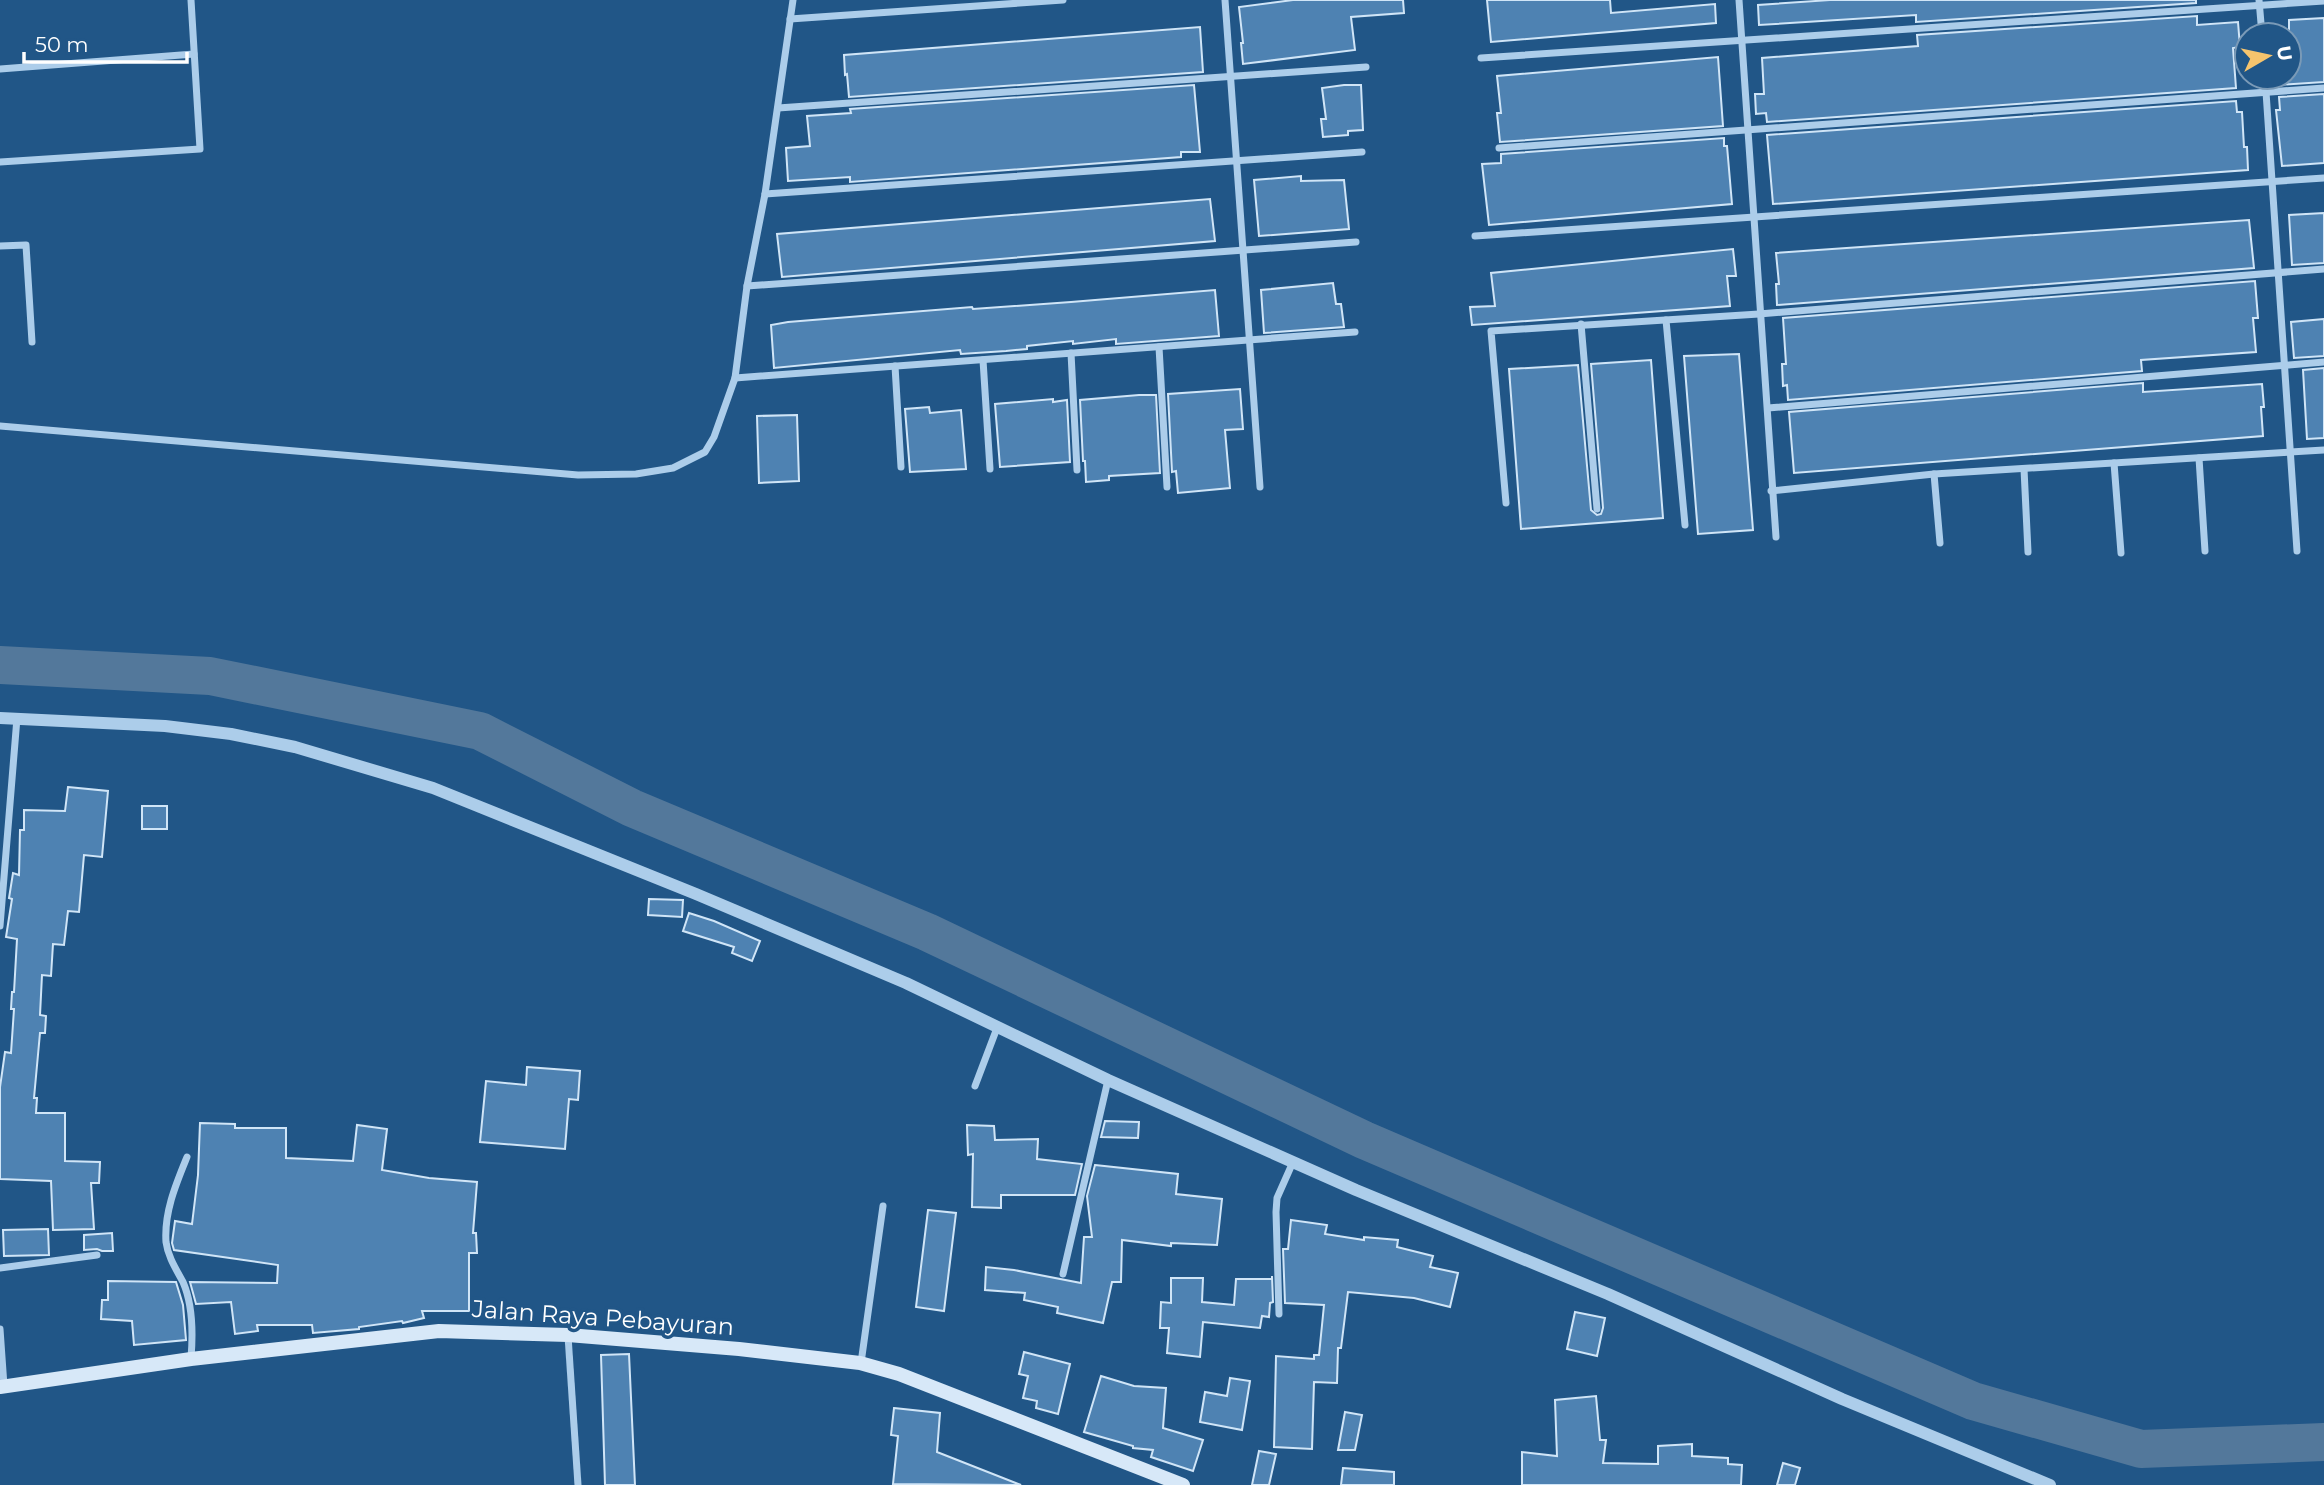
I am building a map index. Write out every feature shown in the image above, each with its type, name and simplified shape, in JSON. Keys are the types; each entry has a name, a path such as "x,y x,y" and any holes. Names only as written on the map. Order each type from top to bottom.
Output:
{"main road":[{"name":"Jalan Raya Pebayuran","path":"2,1387 191,1359 439,1331 568,1335 738,1349 860,1363 899,1374 1183,1485"}],"street":[{"path":"0,162 200,149 191,0"},
{"path":"0,426 578,475 636,474 673,468 705,452 714,437 735,378 793,0"},
{"path":"790,19 1063,0"},
{"path":"1225,0 1259,487"},
{"path":"1739,0 1776,537"},
{"path":"1482,58 2260,3 2324,1"},
{"path":"2260,3 2261,21"},
{"path":"0,69 194,54"},
{"path":"778,108 1366,66"},
{"path":"1499,148 2324,88"},
{"path":"2266,93 2297,551"},
{"path":"765,194 1362,152"},
{"path":"1475,236 2324,178"},
{"path":"747,286 1356,242"},
{"path":"0,246 26,245 32,342"},
{"path":"1506,503 1491,331 1759,314 2324,270"},
{"path":"1666,320 1685,525"},
{"path":"1581,324 1597,509"},
{"path":"735,378 1355,332"},
{"path":"1159,346 1167,486"},
{"path":"1071,353 1077,470"},
{"path":"983,359 990,469"},
{"path":"1768,408 2324,362"},
{"path":"895,366 901,467"},
{"path":"1771,491 1934,474 2324,450"},
{"path":"2199,458 2206,551"},
{"path":"2115,463 2121,553"},
{"path":"2024,469 2028,552"},
{"path":"1934,474 1940,543"},
{"path":"0,718 165,726 231,734 295,747 433,788 906,983 1108,1080 1293,1162 1608,1294 1842,1399 2050,1485"},
{"path":"0,926 17,718"},
{"path":"975,1086 997,1028"},
{"path":"1063,1274 1108,1080"},
{"path":"187,1157 167,1217 166,1244 187,1298 193,1332 191,1359"},
{"path":"1279,1314 1277,1198 1293,1162"},
{"path":"860,1363 883,1206"},
{"path":"0,1268 97,1255"},
{"path":"0,1329 2,1387"},
{"path":"568,1335 578,1485"}],"building":[{"path":"1293,0 1403,0 1404,13 1351,17 1355,50 1243,64 1239,7"},
{"path":"1487,0 1610,0 1611,13 1715,4 1716,23 1491,42"},
{"path":"1830,0 2196,0 2196,3 1916,22 1916,15 1759,25 1758,5"},
{"path":"2197,16 2197,25 2233,22 2233,88 1767,122 1766,113 1756,114 1755,94 1764,94 1762,58 1918,46 1917,35"},
{"path":"2324,18 2324,82 2303,83 2303,21 2289,20"},
{"path":"1200,27 1203,72 849,97 847,74 845,75 844,55"},
{"path":"1718,57 1723,126 1500,142 1497,113 1501,113 1497,76"},
{"path":"1194,85 1200,152 1181,152 1181,157 850,182 850,177 788,181 786,148 810,146 807,116 851,113 850,109"},
{"path":"1361,85 1363,130 1348,131 1348,135 1323,137 1321,119 1326,119 1322,88"},
{"path":"2324,94 2324,163 2282,166 2276,110 2280,110 2279,97"},
{"path":"2236,101 2237,112 2242,112 2248,170 1773,204 1767,135"},
{"path":"1724,138 1732,204 1489,225 1482,164 1501,163 1501,154"},
{"path":"1301,176 1301,181 1344,180 1349,229 1259,236 1254,180"},
{"path":"1210,199 1215,241 782,277 777,234"},
{"path":"2324,213 2324,263 2292,265 2289,215"},
{"path":"2249,220 2254,268 1777,305 1776,284 1779,284 1776,253"},
{"path":"1733,249 1736,276 1727,276 1730,306 1472,325 1470,307 1495,306 1491,273"},
{"path":"2255,281 2258,318 2253,318 2256,352 2141,360 2142,371 1788,400 1787,385 1783,386 1782,364 1786,364 1783,318"},
{"path":"1333,283 1336,304 1341,304 1344,327 1264,333 1261,290"},
{"path":"1215,290 1219,336 1116,344 1116,339 1073,344 1073,341 1006,351 961,354 960,350 774,368 771,325 972,307"},
{"path":"2324,319 2324,356 2294,358 2291,322"},
{"path":"1739,354 1753,530 1698,534 1684,356"},
{"path":"1651,360 1663,518 1521,529 1509,369 1578,365 1591,510 1597,515 1601,514 1603,508 1591,364"},
{"path":"2324,368 2324,438 2307,439 2303,370"},
{"path":"2143,383 2143,392 2262,384 2263,436 1794,473 1789,412"},
{"path":"1240,389 1243,429 1225,430 1230,488 1178,493 1176,471 1172,472 1168,394"},
{"path":"1156,395 1160,473 1109,476 1109,480 1086,482 1080,400"},
{"path":"1053,399 1053,402 1067,400 1070,462 1000,467 995,404"},
{"path":"929,407 930,413 961,410 966,469 910,472 905,409"},
{"path":"797,415 799,481 759,483 757,416"},
{"path":"68,787 108,791 102,857 84,855 79,912 68,911 64,945 53,944 51,976 42,975 40,1015 46,1016 45,1033 40,1033 34,1098 37,1098 36,1113 65,1113 65,1161 100,1162 99,1183 91,1183 94,1229 53,1230 51,1181 0,1179 0,1087 5,1052 11,1053 14,1009 11,1009 17,939 6,937 13,873 19,875 20,830 24,830 24,810 65,811"},
{"path":"142,806 167,806 167,829 142,829"},
{"path":"649,899 683,900 682,917 648,915"},
{"path":"689,913 760,941 752,961 732,953 734,947 683,931"},
{"path":"527,1067 580,1071 578,1100 569,1099 565,1149 480,1142 486,1081 526,1085"},
{"path":"1105,1121 1139,1122 1138,1138 1101,1137"},
{"path":"200,1123 235,1124 235,1128 286,1128 286,1158 353,1161 357,1125 387,1129 382,1170 477,1182 473,1233 476,1233 477,1253 469,1253 469,1311 422,1311 424,1318 359,1329 313,1333 312,1325 257,1325 258,1331 235,1334 231,1302 196,1304 190,1282 277,1283 278,1265 174,1250 172,1243 175,1221 192,1224 198,1175"},
{"path":"967,1125 994,1126 995,1140 1038,1139 1037,1159 1082,1164 1075,1195 1001,1195 1001,1208 972,1207 973,1154 968,1155"},
{"path":"1095,1165 1178,1174 1176,1194 1222,1199 1217,1245 1171,1243 1171,1246 1122,1240 1121,1282 1112,1282 1103,1323 1057,1313 1058,1307 1024,1300 1025,1293 985,1290 986,1267 1081,1283 1084,1237 1092,1237 1087,1196"},
{"path":"928,1210 956,1213 944,1311 916,1307"},
{"path":"1291,1220 1327,1225 1325,1234 1364,1240 1364,1237 1398,1240 1397,1247 1433,1256 1430,1267 1458,1273 1450,1307 1414,1298 1348,1292 1341,1348 1338,1348 1337,1383 1314,1382 1312,1449 1274,1447 1276,1356 1314,1359 1314,1355 1319,1355 1324,1305 1285,1303 1283,1249 1288,1249"},
{"path":"48,1229 49,1255 4,1256 3,1230"},
{"path":"112,1233 113,1251 84,1250 84,1235"},
{"path":"1272,1276 1273,1302 1270,1303 1269,1317 1262,1316 1260,1328 1203,1322 1200,1357 1167,1353 1169,1328 1160,1328 1161,1302 1171,1303 1171,1278 1203,1278 1202,1302 1234,1305 1236,1279 1272,1279"},
{"path":"108,1281 176,1282 183,1305 186,1340 134,1345 132,1321 101,1319 102,1300 108,1300"},
{"path":"1575,1312 1605,1318 1597,1356 1567,1349"},
{"path":"1024,1352 1070,1364 1058,1414 1036,1408 1037,1401 1023,1398 1028,1376 1019,1374"},
{"path":"629,1354 635,1485 605,1485 601,1355"},
{"path":"1101,1376 1134,1386 1166,1388 1163,1428 1203,1440 1193,1471 1151,1457 1153,1450 1133,1448 1084,1432"},
{"path":"1230,1378 1250,1381 1242,1430 1200,1422 1205,1392 1227,1396"},
{"path":"1596,1396 1600,1440 1606,1440 1603,1463 1658,1464 1658,1446 1692,1444 1692,1456 1728,1458 1728,1464 1742,1465 1741,1485 1522,1485 1522,1452 1557,1456 1555,1400"},
{"path":"894,1408 940,1413 937,1452 1021,1485 893,1484 898,1436 891,1435"},
{"path":"1345,1412 1362,1415 1355,1450 1338,1450"},
{"path":"1259,1451 1276,1454 1269,1485 1252,1485"},
{"path":"1783,1463 1800,1468 1795,1485 1777,1485"},
{"path":"1343,1468 1394,1472 1394,1485 1341,1485"}],"waterway":[{"path":"0,665 210,676 480,731 632,808 927,932 1364,1140 1973,1401 2141,1449 2324,1442"}]}
